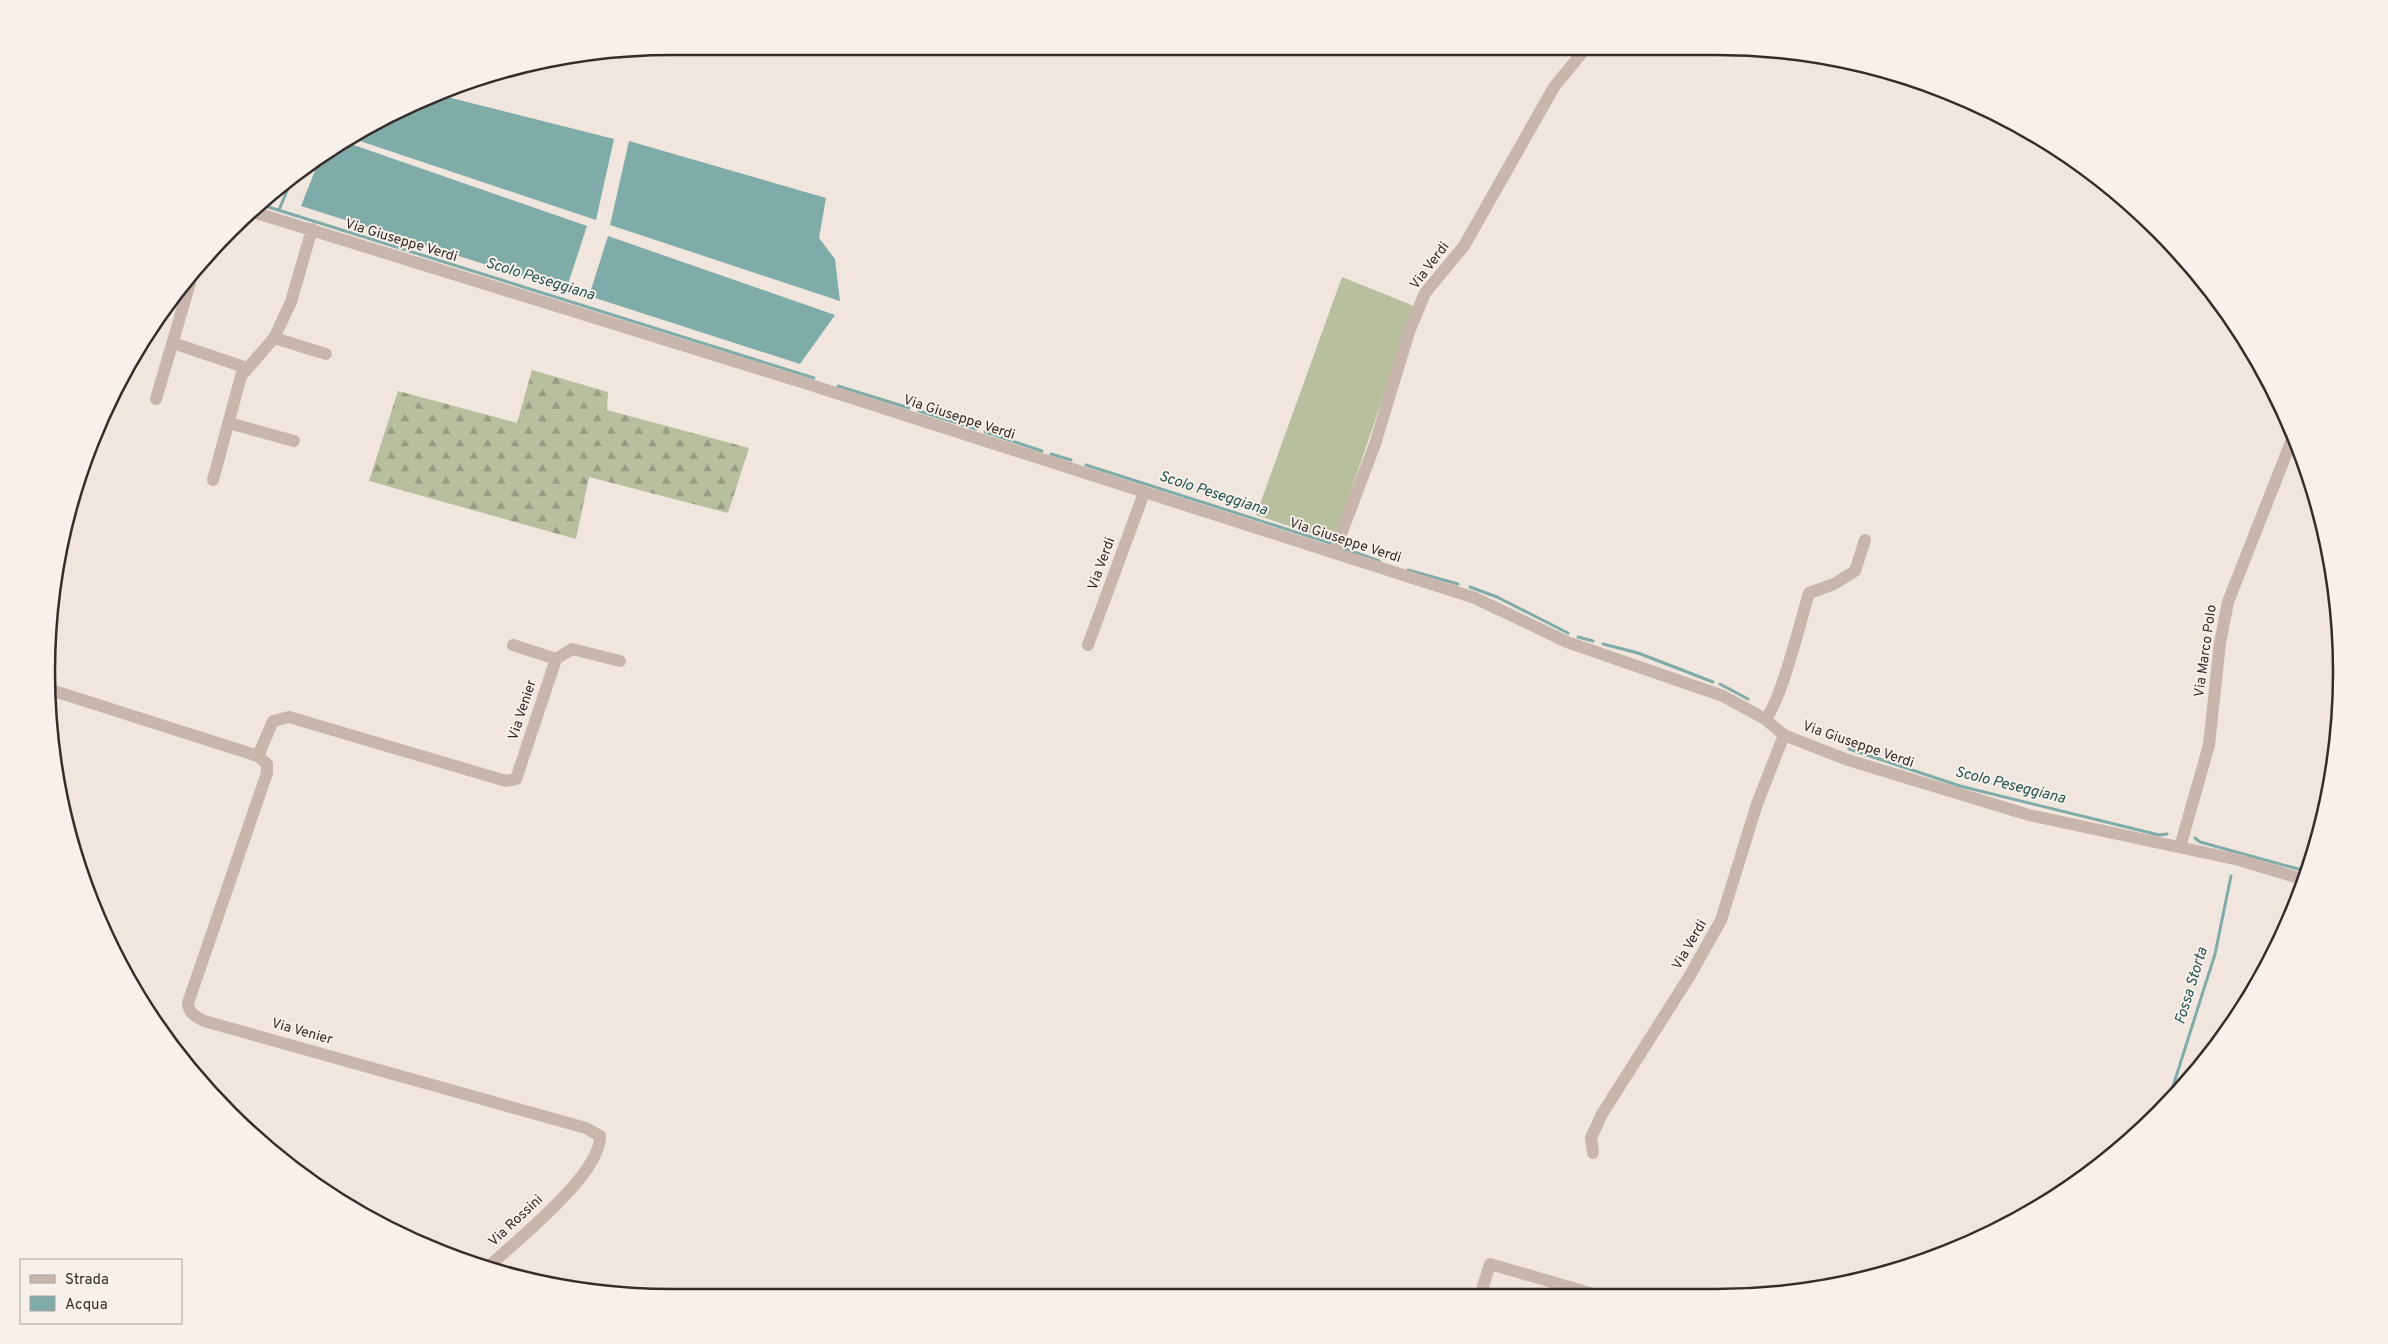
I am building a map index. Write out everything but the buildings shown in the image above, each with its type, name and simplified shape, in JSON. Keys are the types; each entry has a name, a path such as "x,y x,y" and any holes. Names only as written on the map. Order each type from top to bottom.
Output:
{"street":[{"name":"Via Verdi","path":"1334,553 1375,444 1409,332 1425,293 1464,246 1554,88 1580,55"},
{"name":"Via Giuseppe Verdi","path":"259,214 808,384 1475,598 1567,642 1723,696 1764,719 1784,735 1848,760 2029,815 2239,860 2297,878"},
{"path":"213,480 241,376 274,338 291,302 312,229"},
{"path":"156,399 188,290"},
{"path":"274,338 326,354"},
{"path":"173,343 247,368"},
{"path":"229,423 294,441"},
{"name":"Via Marco Polo","path":"2180,847 2209,745 2220,643 2228,602 2290,446"},
{"name":"Via Verdi","path":"1088,645 1144,493"},
{"path":"1764,719 1770,714 1783,679 1809,593 1834,584 1855,571 1865,540"},
{"path":"513,645 556,659 572,650 620,661"},
{"name":"Via Venier","path":"556,659 516,779 506,781 289,717 273,721 258,756 267,764 267,773 188,1003 192,1015 204,1021 586,1128 600,1136 600,1146 583,1175 564,1196"},
{"path":"55,691 258,756"},
{"name":"Via Verdi","path":"1593,1153 1591,1138 1602,1114 1689,977 1721,920 1757,804 1784,735"},
{"name":"Via Rossini","path":"493,1262 564,1196"},
{"path":"1482,1289 1490,1264 1576,1289"}],"green space":[{"path":"1342,277 1414,306 1334,541 1256,515"},
{"path":"532,370 608,392 607,410 749,448 728,513 589,477 576,539 369,481 398,391 517,423"}],"water":[{"path":"449,97 614,139 596,220 359,141 399,119"},
{"path":"629,141 826,198 819,238 835,259 840,301 610,225"},
{"path":"352,145 587,226 566,290 301,206 316,169"},
{"path":"608,236 835,315 800,364 589,296"}],"waterway":[{"path":"279,210 287,190"},
{"name":"Scolo Peseggiana","path":"267,206 814,378"},
{"name":"Scolo Peseggiana","path":"838,386 909,408"},
{"name":"Scolo Peseggiana","path":"919,411 976,429"},
{"name":"Scolo Peseggiana","path":"985,432 1042,451"},
{"name":"Scolo Peseggiana","path":"1051,454 1071,460"},
{"name":"Scolo Peseggiana","path":"1086,465 1333,544"},
{"name":"Scolo Peseggiana","path":"1343,548 1379,561"},
{"name":"Scolo Peseggiana","path":"1408,570 1458,584"},
{"name":"Scolo Peseggiana","path":"1470,587 1497,597 1568,633"},
{"name":"Scolo Peseggiana","path":"1578,637 1593,641"},
{"name":"Scolo Peseggiana","path":"1603,644 1638,653 1713,682"},
{"name":"Scolo Peseggiana","path":"1720,684 1748,699"},
{"name":"Scolo Peseggiana","path":"1849,749 1960,786 2159,835 2167,834"},
{"name":"Scolo Peseggiana","path":"2195,838 2200,842 2300,870"},
{"name":"Fossa Storta","path":"2173,1086 2215,954 2231,876"}]}
